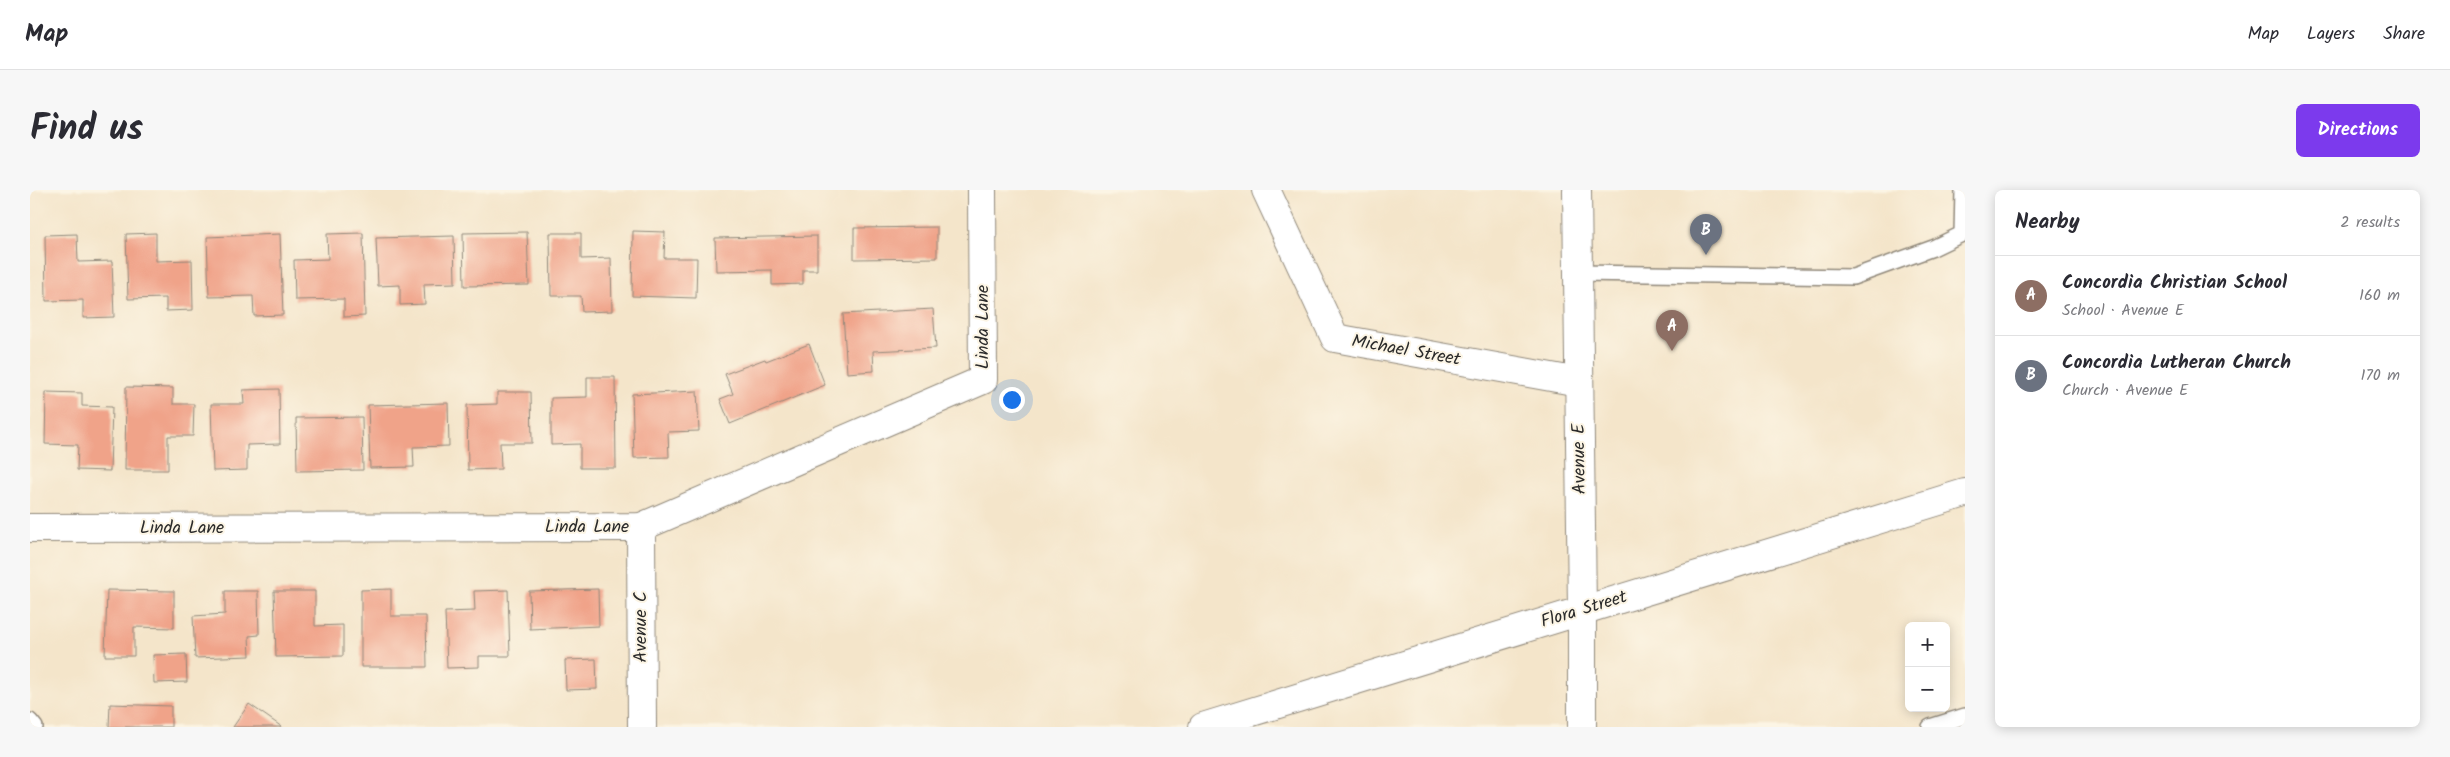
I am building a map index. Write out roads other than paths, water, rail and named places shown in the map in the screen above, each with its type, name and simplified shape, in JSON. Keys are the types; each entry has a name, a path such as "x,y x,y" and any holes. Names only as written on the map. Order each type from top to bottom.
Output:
{"street":[{"name":"Linda Lane","path":"30,528 641,527 984,380 982,190"},
{"name":"Michael Street","path":"1266,190 1335,338 1579,382"},
{"name":"Avenue E","path":"1576,190 1582,727"},
{"name":"Flora Street","path":"1203,727 1965,492"},
{"name":"Avenue C","path":"641,527 642,727"}],"lane":[{"path":"1578,273 1853,277 1933,248 1962,234 1963,190"},
{"path":"1930,727 1965,716"},
{"path":"30,721 34,727"}],"place":[{"name":"Concordia Lutheran Church","path":"1706,255"},
{"name":"Concordia Christian School","path":"1672,351"}]}
